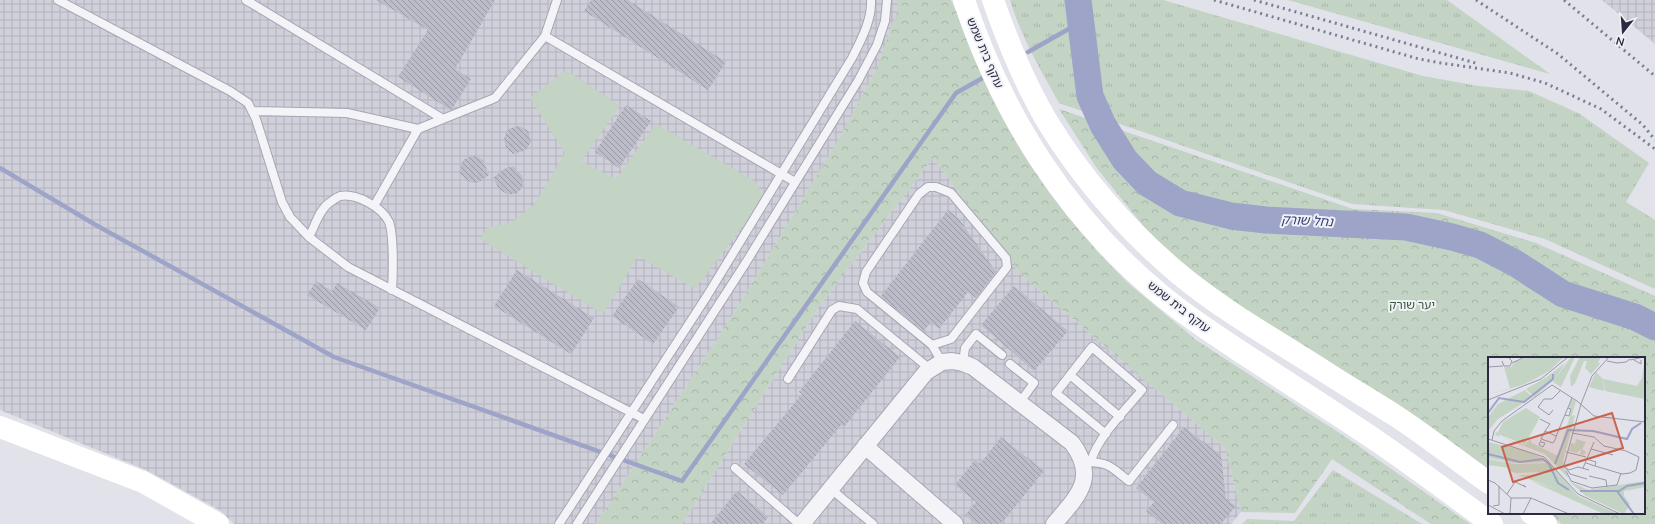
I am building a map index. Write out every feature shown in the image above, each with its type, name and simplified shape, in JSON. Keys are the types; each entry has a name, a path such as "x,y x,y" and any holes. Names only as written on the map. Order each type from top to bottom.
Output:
{"main road":[{"name":"עוקף בית שמש","path":"964,0 978,41 1026,139 1069,200 1094,231 1125,262 1160,294 1201,326 1379,443 1492,524"},
{"path":"993,0 1016,59 1050,126 1091,184 1144,242 1178,273 1217,303 1397,417 1488,482"},
{"path":"0,427 143,482 218,524"},
{"path":"1532,514 1546,524"}],"street":[{"path":"801,524 865,446 936,366 952,361 963,363 983,373 1072,443 1087,462 1080,491 1075,500 1054,524"},
{"path":"865,446 955,524"}],"lane":[{"path":"58,0 230,91 248,104 256,119 282,202 290,217 310,237 348,267 644,419"},
{"path":"246,0 443,119"},
{"path":"559,524 707,296 852,58 868,24 871,0"},
{"path":"577,524 745,264 794,182 858,81 877,45 885,21 887,0"},
{"path":"252,111 347,114 418,129 495,98 545,36 556,1"},
{"path":"545,36 794,182"},
{"path":"374,206 418,129"},
{"path":"932,344 951,339 1007,267 1006,258 951,193 936,187 928,187 919,194 866,272 863,283 866,292 932,344 936,366"},
{"path":"310,237 319,216 328,204 339,196 368,202 380,209 389,223 392,247 392,290"},
{"path":"788,379 832,310 839,306 857,309 936,366"},
{"path":"963,363 965,348 976,334 1002,355"},
{"path":"1087,462 1106,434 1142,390 1092,347 1056,393 1106,434"},
{"path":"1010,364 1034,383 1020,402"},
{"path":"1070,375 1120,417"},
{"path":"1087,462 1102,462 1112,467 1129,481 1172,425"},
{"path":"735,468 801,524"},
{"path":"831,489 873,524"}],"shaded area":[{"path":"0,0 897,0 897,11 876,70 840,137 736,310 596,524 234,524 221,511 146,470 0,410"},
{"path":"1602,0 1655,0 1655,44"},
{"path":"933,158 1020,274 1225,448 1241,512 1231,524 682,524 818,308"}],"green space":[{"path":"897,0 951,0 995,96 1042,175 1096,250 1128,283 1196,340 1347,438 1470,524 1431,524 1332,459 1295,513 1241,512 1225,448 1020,274 933,158 818,308 682,524 596,524 736,310 840,137 876,70 897,11"},
{"path":"1010,0 1163,0 1423,76 1478,86 1529,91 1580,114 1649,163 1626,202 1655,220 1655,289 1545,239 1444,210 1352,204 1059,103 1025,40"},
{"path":"1288,0 1447,0 1550,74"},
{"path":"566,70 620,106 581,161 616,179 656,124 756,182 764,198 695,289 638,256 603,314 480,239 487,228 512,222 535,204 565,153 530,98"},
{"name":"יער שורק","path":"1059,109 1353,209 1437,213 1536,243 1655,296 1655,524 1562,524 1548,514 1645,514 1645,357 1488,357 1488,471 1224,301 1149,233 1096,167"},
{"path":"1333,470 1422,524 1242,524 1247,519 1294,521"}],"building":[{"path":"376,0 495,0 455,69 471,79 451,110 398,77 428,30"},
{"path":"591,0 628,0 726,62 708,90 584,11"},
{"path":"626,105 651,121 619,168 595,152"},
{"path":"519,126 527,130 531,142 526,150 513,154 506,147 504,139 507,130"},
{"path":"471,156 476,156 483,160 489,175 479,182 474,183 466,180 460,173 463,160"},
{"path":"513,166 522,176 523,184 522,188 516,194 507,194 499,189 493,178 504,169"},
{"path":"948,210 959,219 996,272 976,298 968,292 939,329 931,322 924,331 881,296"},
{"path":"517,270 594,318 571,354 494,306"},
{"path":"638,279 679,307 653,344 612,316"},
{"path":"316,281 332,291 337,283 380,308 366,330 307,295"},
{"path":"1014,286 1068,331 1034,371 981,325"},
{"path":"855,321 900,357 844,427 841,425 783,495 744,464 802,394 799,392"},
{"path":"1184,427 1221,455 1226,499 1236,506 1221,524 1162,524 1146,511 1154,502 1136,488"},
{"path":"1001,437 1044,471 1001,524 976,524 965,515 976,502 955,485 975,460 980,464"},
{"path":"737,491 768,517 762,524 710,524"}],"waterway":[{"name":"נחל שורק","path":"1078,0 1090,96 1103,125 1125,160 1147,183 1180,203 1231,216 1266,220 1406,227 1452,237 1480,245 1515,263 1563,294 1635,317 1655,327"},
{"path":"1028,52 1081,22"},
{"path":"0,168 94,224 334,357 682,481 956,93 988,75"}],"railway":[{"path":"1214,0 1419,59 1510,73 1545,83 1601,109 1655,149"},
{"path":"1254,0 1479,64"},
{"path":"1476,0 1558,54 1643,125 1655,140"},
{"path":"1564,0 1655,76"}]}
